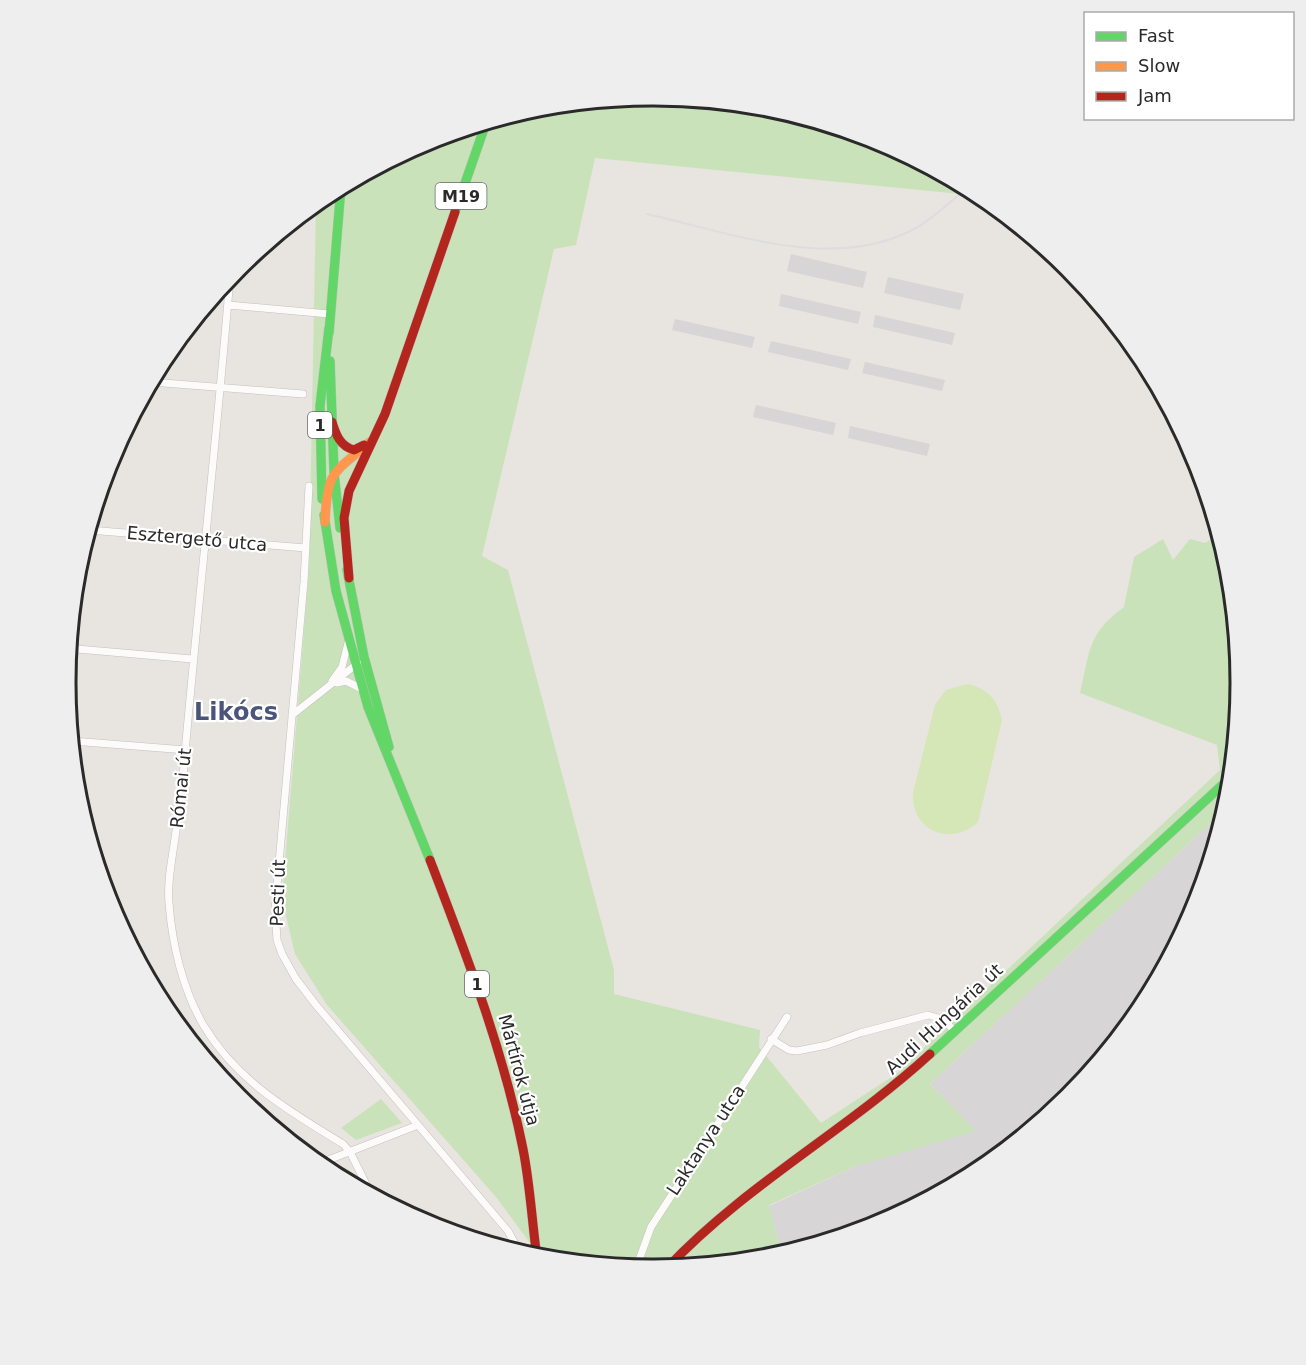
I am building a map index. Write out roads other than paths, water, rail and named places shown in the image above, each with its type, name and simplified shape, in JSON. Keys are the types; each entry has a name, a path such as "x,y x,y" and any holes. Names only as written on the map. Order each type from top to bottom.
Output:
{"main road":[{"name":"M19","path":"374,436 385,414 483,133"},
{"name":"1","path":"340,199 321,395 319,451 325,522 336,591 362,689 377,732 392,762"},
{"name":"1","path":"328,328 334,472 340,531 364,657 392,762"},
{"path":"332,422 337,439 351,450 363,446 374,436"},
{"path":"325,522 327,485 334,472 358,454 374,436"},
{"path":"349,578 344,518 346,504 374,436"},
{"name":"Mártírok útja","path":"392,762 494,1035 523,1150 536,1247"},
{"name":"Audi Hungária út","path":"676,1258 708,1226 872,1107 1219,788"}],"street":[{"name":"Római út","path":"229,292 206,539 192,659 186,750 168,901 173,940 192,999 203,1024 219,1047 251,1083 275,1102 343,1144 350,1152 364,1181"},
{"path":"228,305 329,314"},
{"path":"161,383 303,394"},
{"name":"Pesti út","path":"309,486 306,548 276,884 277,940 296,979 508,1231 514,1241"},
{"name":"Esztergető utca","path":"97,531 306,548"},
{"path":"326,688 342,667 349,638"},
{"path":"78,649 192,659"},
{"path":"292,715 364,657"},
{"path":"326,688 346,681 362,689"},
{"path":"80,742 186,750"},
{"path":"771,1039 789,1050 797,1051 827,1046 860,1033 928,1015 942,1019 954,1030"},
{"name":"Laktanya utca","path":"639,1259 651,1227 787,1017"},
{"path":"330,1160 418,1125"}],"railway":[{"path":"647,214 748,239 783,245 817,248 851,247 884,241 916,228 959,194"}],"district":[{"name":"Likócs","path":"236,712"}]}
